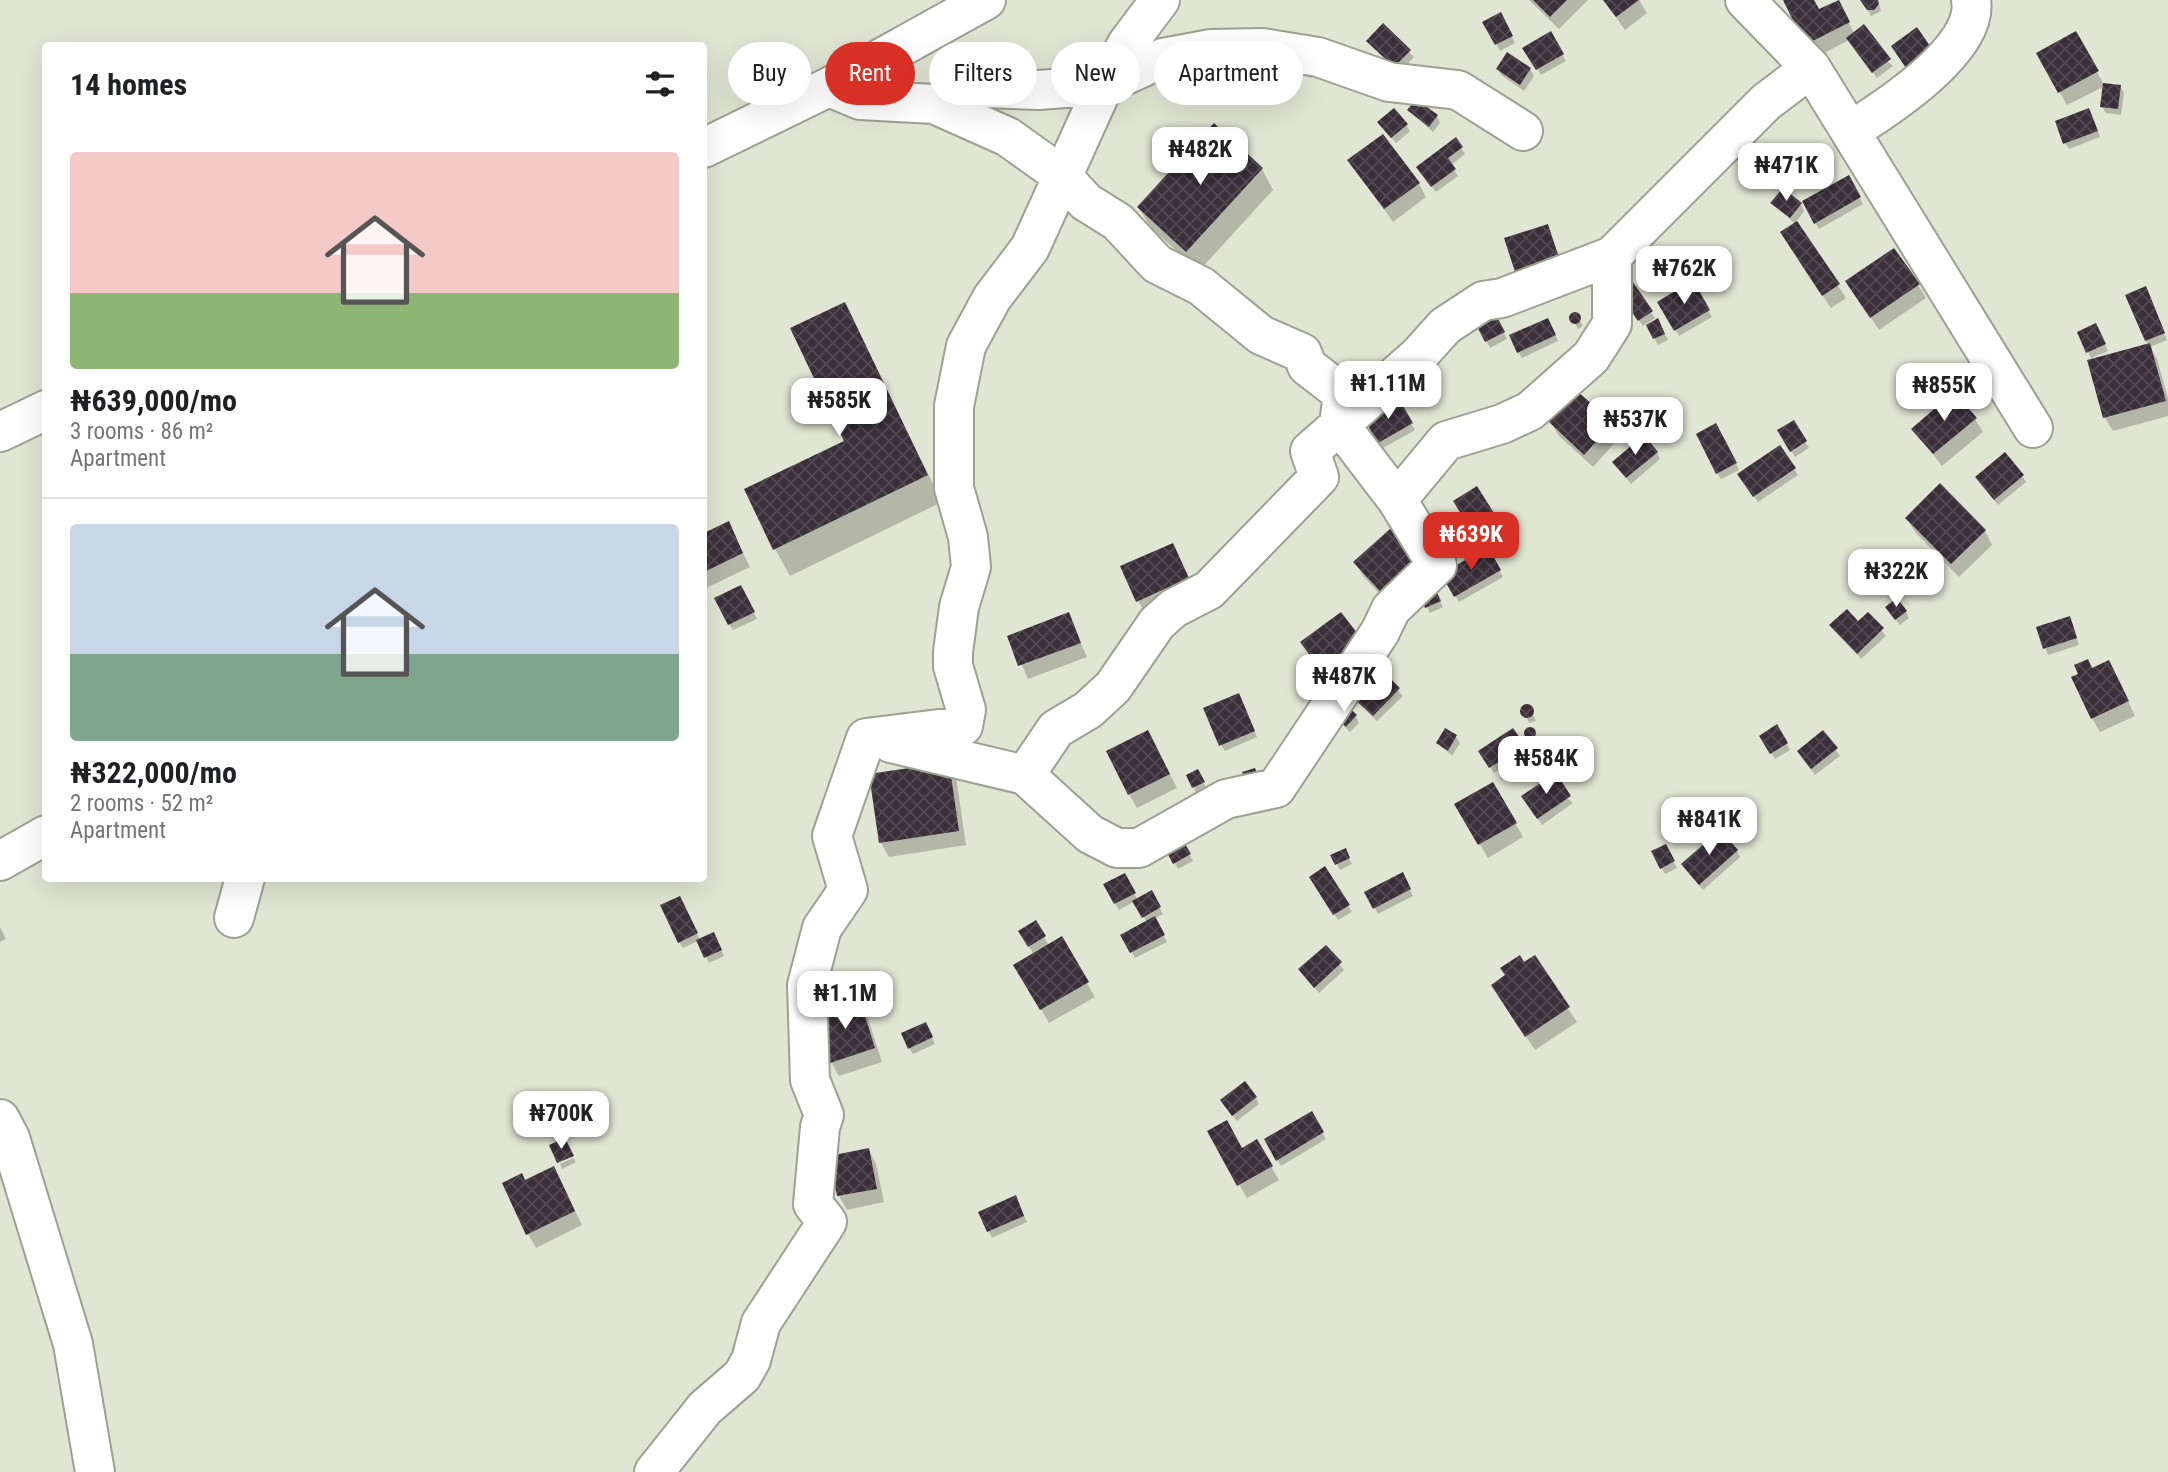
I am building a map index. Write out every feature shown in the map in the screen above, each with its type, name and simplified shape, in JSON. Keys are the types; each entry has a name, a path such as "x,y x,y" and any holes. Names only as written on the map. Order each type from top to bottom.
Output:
{"street":[{"path":"912,42 986,0"},
{"path":"1128,42 1160,0"},
{"path":"1745,0 1811,68 1852,130 2033,428"},
{"path":"1852,130 1902,99 1954,50 1972,8 1971,0"},
{"path":"1140,69 1163,58 1211,49 1262,48 1318,57 1389,82 1458,90 1523,131"},
{"path":"1025,775 1056,729 1088,710 1113,687 1157,623 1174,608 1209,590 1319,477 1310,451 1419,355 1445,326 1483,301 1502,298 1612,256 1766,102 1811,68"},
{"path":"707,147 825,89"},
{"path":"917,102 983,89 1051,89"},
{"path":"866,737 1025,775 1090,834 1116,848 1139,848 1226,799 1276,789 1380,632 1391,609 1437,565 1397,500 1339,424 1343,394 1307,366 1302,353 1261,335 1201,286 1157,264 1118,222 1086,202 1060,175 1009,137 917,102"},
{"path":"866,737 963,726 966,710 953,666 953,652 959,607 971,567 968,537 954,488 954,406 966,346 992,298 1030,248 1060,175 1094,105"},
{"path":"1397,500 1446,441 1502,424 1530,411 1591,356 1612,324 1612,256"},
{"path":"0,432 42,412"},
{"path":"654,1472 705,1408 742,1376 751,1360 765,1316 827,1222 813,1204 820,1127 824,1115 810,1080 807,985 822,928 848,890 832,836 866,737"},
{"path":"0,861 42,837"},
{"path":"234,918 244,882"},
{"path":"0,1119 10,1138 74,1343 95,1472"}],"building":[{"path":"1533,0 1567,0 1550,17"},
{"path":"1603,0 1639,0 1616,17"},
{"path":"1783,0 1814,0 1819,9 1839,0 1850,22 1805,45"},
{"path":"1860,0 1878,0 1879,4 1874,10 1867,10"},
{"path":"1501,12 1513,36 1495,45 1482,22"},
{"path":"1383,23 1411,50 1394,67 1366,41"},
{"path":"1864,24 1891,59 1872,73 1846,38"},
{"path":"1917,27 1932,49 1906,68 1891,46"},
{"path":"1551,31 1564,54 1536,70 1522,48"},
{"path":"2076,31 2099,71 2058,93 2036,53"},
{"path":"1507,52 1531,68 1520,85 1496,69"},
{"path":"2103,83 2121,85 2118,109 2100,107"},
{"path":"1416,99 1438,115 1429,127 1407,110"},
{"path":"1394,108 1408,124 1391,138 1377,122"},
{"path":"2089,108 2098,131 2063,144 2055,121"},
{"path":"1214,123 1263,168 1186,252 1137,207"},
{"path":"1383,134 1420,183 1384,209 1347,160"},
{"path":"1456,137 1463,147 1448,158 1456,169 1431,187 1416,167"},
{"path":"1849,175 1861,197 1814,224 1802,201"},
{"path":"1783,188 1802,203 1790,218 1770,203"},
{"path":"1797,221 1840,284 1822,296 1780,232"},
{"path":"1548,224 1560,261 1516,275 1504,238"},
{"path":"1894,248 1920,284 1870,318 1845,281"},
{"path":"1630,278 1653,311 1638,321 1615,288"},
{"path":"1693,280 1710,310 1674,331 1657,302"},
{"path":"2146,286 2165,333 2145,341 2125,295"},
{"path":"845,302 928,475 773,550 744,489 844,441 790,328"},
{"path":"1491,305 1505,332 1485,342 1471,315"},
{"path":"1570,313 1580,313 1580,323 1570,323"},
{"path":"1548,318 1556,335 1517,353 1509,335"},
{"path":"1658,318 1665,334 1653,339 1646,325"},
{"path":"2096,323 2106,344 2086,353 2077,332"},
{"path":"2150,343 2166,401 2103,418 2087,360"},
{"path":"1576,390 1613,423 1584,455 1549,422"},
{"path":"1954,392 1977,418 1933,454 1911,429"},
{"path":"1399,399 1413,423 1378,443 1364,419"},
{"path":"1794,420 1807,441 1790,452 1777,430"},
{"path":"1716,423 1737,463 1716,474 1696,434"},
{"path":"1644,435 1658,452 1626,478 1612,462"},
{"path":"1780,445 1796,468 1753,497 1737,474"},
{"path":"2005,452 2024,475 1994,500 1975,477"},
{"path":"1940,483 1986,530 1951,564 1905,518"},
{"path":"1477,486 1504,529 1480,544 1453,501"},
{"path":"729,521 743,553 707,571 707,532"},
{"path":"1391,528 1427,567 1389,601 1353,562"},
{"path":"1173,543 1189,578 1136,602 1120,566"},
{"path":"1488,547 1501,570 1454,597 1441,574"},
{"path":"1431,580 1441,601 1425,608 1416,588"},
{"path":"741,585 755,612 728,625 714,598"},
{"path":"1897,598 1907,611 1895,620 1885,607"},
{"path":"1847,609 1858,621 1868,612 1884,628 1857,654 1829,625"},
{"path":"1069,612 1081,643 1018,666 1007,636"},
{"path":"1341,612 1364,642 1322,672 1300,642"},
{"path":"2070,616 2077,638 2043,649 2036,627"},
{"path":"2088,659 2092,668 2109,660 2129,701 2091,719 2071,677 2078,674 2074,665"},
{"path":"1375,664 1400,688 1373,716 1347,692"},
{"path":"1239,693 1255,731 1219,746 1203,708"},
{"path":"1342,701 1357,715 1346,727 1331,712"},
{"path":"1524,704 1530,704 1534,711 1530,718 1524,718 1520,714 1520,708"},
{"path":"1777,724 1788,743 1770,754 1759,736"},
{"path":"1445,728 1457,735 1448,751 1436,743"},
{"path":"1513,728 1525,745 1489,768 1478,751"},
{"path":"1525,728 1535,728 1535,738 1525,738"},
{"path":"1148,730 1170,774 1128,795 1106,751"},
{"path":"1823,730 1838,748 1811,769 1797,751"},
{"path":"949,762 959,831 879,843 869,774"},
{"path":"1540,764 1544,773 1533,779 1529,769"},
{"path":"1255,768 1260,781 1247,787 1242,772"},
{"path":"1198,769 1205,782 1192,788 1186,775"},
{"path":"1556,773 1571,796 1537,819 1521,796"},
{"path":"1493,782 1517,823 1478,845 1454,804"},
{"path":"1720,830 1738,850 1699,885 1681,864"},
{"path":"1178,832 1191,854 1173,864 1161,841"},
{"path":"1666,844 1675,861 1660,869 1651,851"},
{"path":"1346,848 1350,858 1335,865 1330,855"},
{"path":"1325,866 1350,905 1333,915 1309,877"},
{"path":"1403,872 1411,889 1373,909 1364,892"},
{"path":"1125,873 1136,893 1114,904 1103,884"},
{"path":"1152,890 1161,907 1142,918 1132,901"},
{"path":"680,896 698,933 678,943 660,905"},
{"path":"1155,916 1165,935 1130,953 1120,935"},
{"path":"1036,920 1046,936 1028,947 1018,931"},
{"path":"714,932 722,950 704,958 696,940"},
{"path":"1062,936 1089,982 1040,1010 1013,965"},
{"path":"1326,945 1342,962 1314,988 1298,969"},
{"path":"1520,955 1524,962 1535,955 1570,1007 1525,1037 1491,985 1505,975 1500,968"},
{"path":"860,1000 875,1048 830,1063 814,1015"},
{"path":"926,1022 933,1037 908,1049 901,1033"},
{"path":"1245,1081 1257,1097 1232,1116 1220,1100"},
{"path":"1312,1111 1324,1132 1276,1161 1264,1139"},
{"path":"1227,1120 1242,1148 1257,1139 1273,1166 1237,1186 1207,1131"},
{"path":"565,1138 574,1156 557,1163 549,1145"},
{"path":"869,1148 877,1189 837,1196 829,1156"},
{"path":"554,1166 575,1211 526,1235 502,1183 522,1173 525,1180"},
{"path":"1016,1195 1024,1216 987,1232 978,1212"}]}
